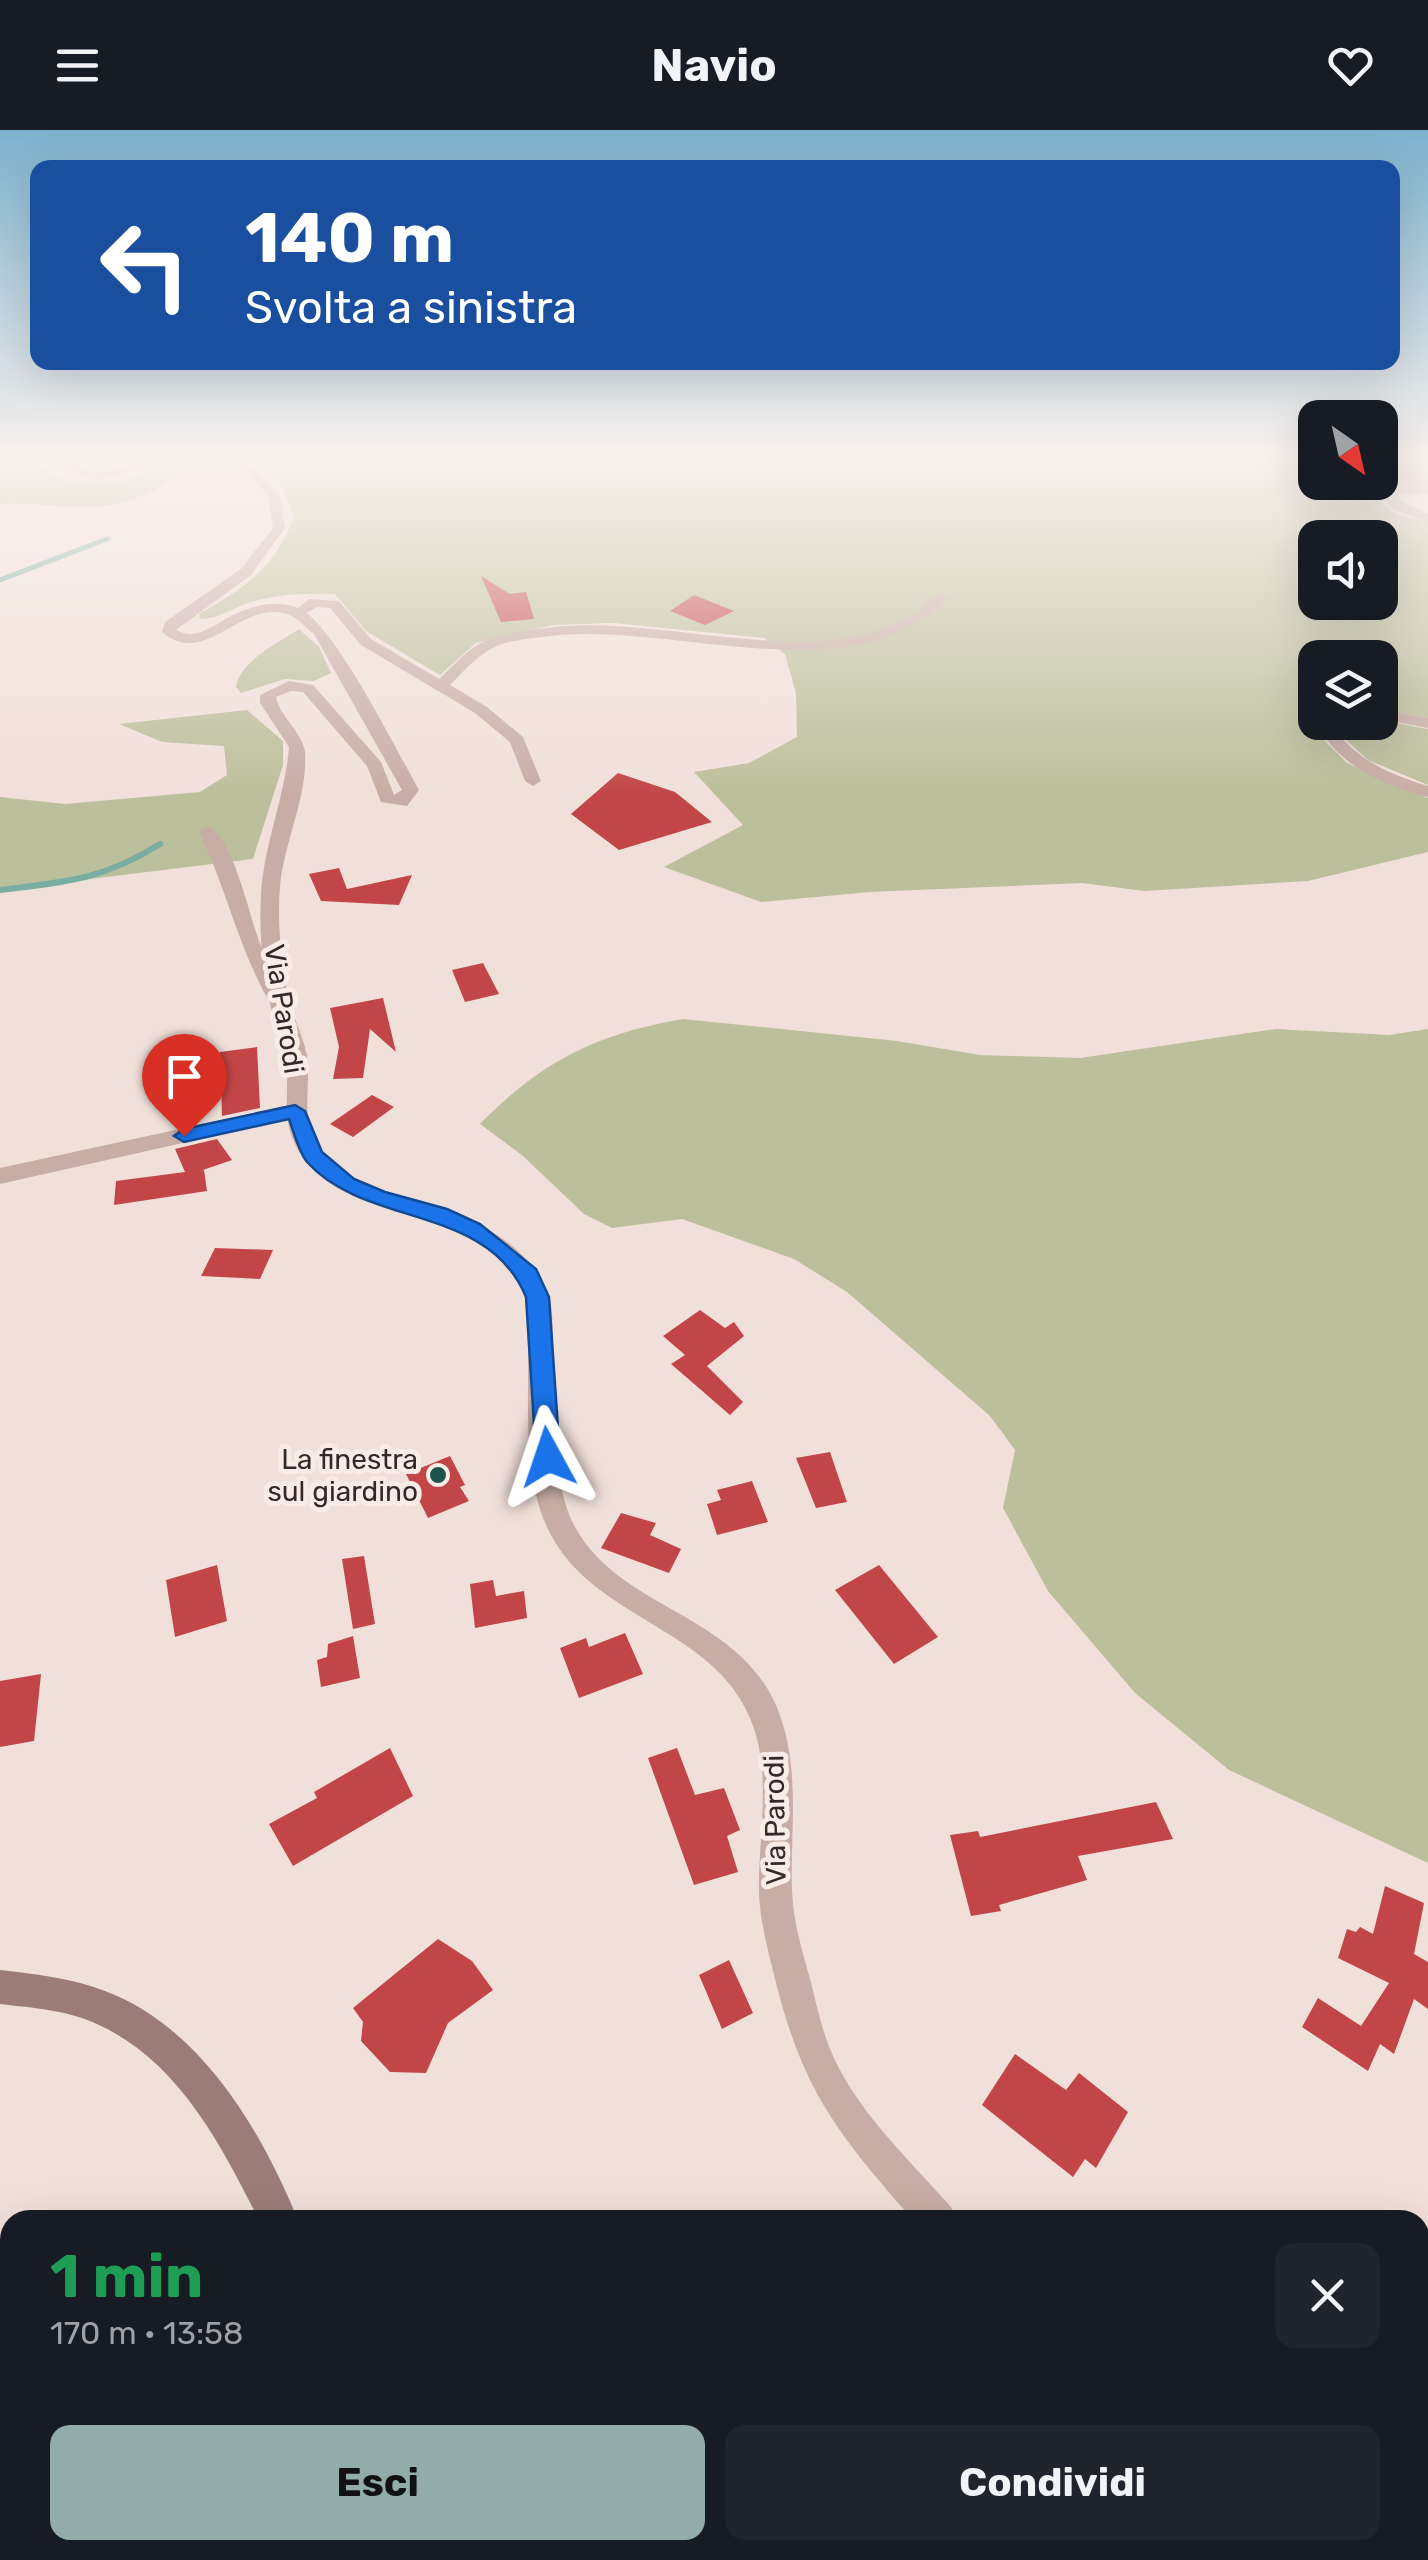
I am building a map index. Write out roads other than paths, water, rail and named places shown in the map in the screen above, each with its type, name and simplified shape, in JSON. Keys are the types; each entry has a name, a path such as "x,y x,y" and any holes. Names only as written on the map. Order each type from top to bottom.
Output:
{"main road":[{"path":"0,1988 36,1989 93,2004 141,2025 172,2050 210,2101 273,2210"}],"street":[{"path":"247,569 220,594 170,625 168,632 176,638 195,640 254,610 280,608 299,613 314,602 334,604 366,642 441,686 518,740 532,781"},
{"path":"441,686 484,647 506,638 572,628 631,629 795,646 838,642 897,627 928,613 942,598"},
{"name":"Via Parodi","path":"299,613 320,632 410,790 401,802 387,798 375,765 308,688 289,686 268,696 268,703 298,747 274,854 270,911 280,1004 297,1062 295,1111 314,1156 346,1184 379,1198 440,1214 472,1229 528,1275 538,1297 552,1494 562,1532 593,1570 615,1588 659,1616 697,1633 719,1650 759,1702 778,1756 776,1898 802,2018 824,2076 857,2126 929,2210"},
{"path":"1398,718 1428,724"},
{"path":"1335,740 1346,753 1384,775 1428,792"},
{"path":"208,832 226,866 251,946 280,1004"},
{"path":"0,1176 295,1111"}],"waterway":[{"path":"0,580 28,569"},
{"path":"0,890 101,872 160,844"}],"place":[{"name":"La finestra sul giardino","path":"438,1475"}]}
